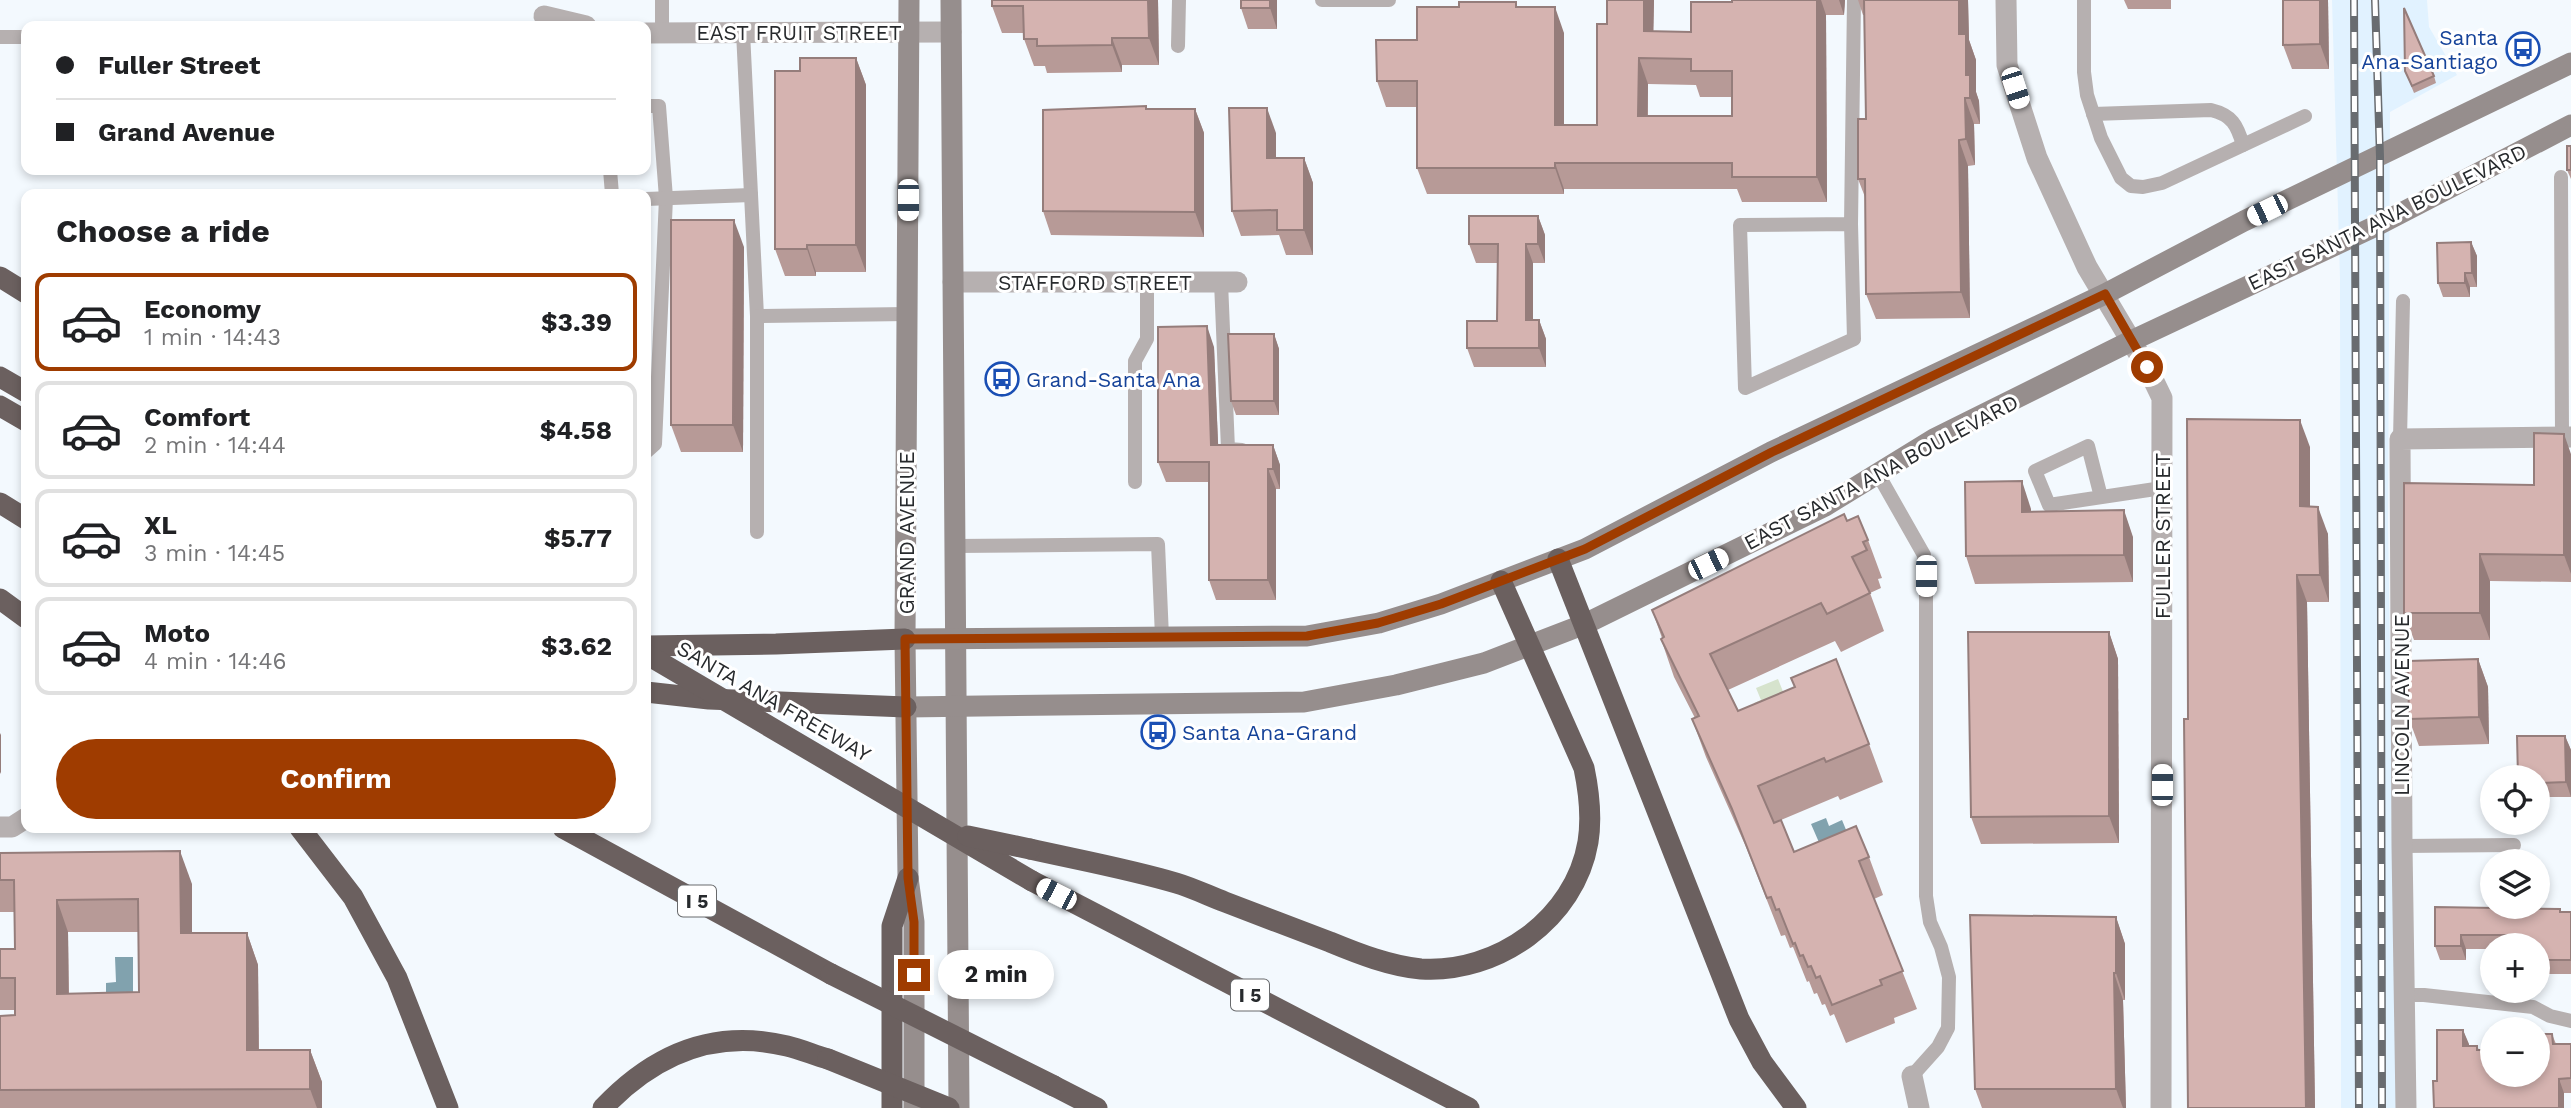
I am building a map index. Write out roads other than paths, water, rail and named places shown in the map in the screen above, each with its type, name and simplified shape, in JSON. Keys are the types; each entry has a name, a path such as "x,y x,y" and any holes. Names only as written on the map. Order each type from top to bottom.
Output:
{"highway":[{"path":"0,277 21,290"},
{"path":"0,377 21,390"},
{"path":"0,406 21,418"},
{"path":"0,503 21,516"},
{"path":"1558,559 1739,1019 1762,1062 1796,1108"},
{"path":"947,831 1176,883 1363,955 1396,965 1440,970 1495,957 1531,935 1547,921 1572,884 1588,843 1589,795 1584,768 1501,581"},
{"path":"0,599 21,614"},
{"path":"651,646 776,645 905,639"},
{"name":"SANTA ANA FREEWAY","path":"651,657 1031,881 1469,1108"},
{"path":"651,693 709,699 906,707"},
{"path":"304,833 353,897 397,978 448,1108"},
{"name":"I 5","path":"572,833 831,974 1097,1108"},
{"path":"892,1108 892,926 908,878"},
{"path":"603,1108 626,1083 676,1053 709,1043 743,1040 786,1045 949,1108"}],"main road":[{"name":"GRAND AVENUE","path":"909,0 905,639 908,878 914,922 914,1108"},
{"path":"951,0 959,1108"},
{"path":"905,639 1307,636 1378,623 1441,604 1585,549 1784,446 2105,294 2244,221 2571,63"},
{"name":"EAST SANTA ANA BOULEVARD","path":"906,707 1304,702 1396,685 1484,663 1585,624 1825,506 1934,439 2131,341 2378,225 2571,125"}],"street":[{"name":"FULLER STREET","path":"2006,0 2007,65 2037,158 2087,267 2150,371 2162,398 2161,1108"},
{"path":"544,16 565,21"},
{"name":"EAST FRUIT STREET","path":"654,32 951,32"},
{"name":"STAFFORD STREET","path":"953,282 1229,282"},
{"path":"2400,439 2567,437"},
{"name":"LINCOLN AVENUE","path":"2400,439 2406,1108"},
{"path":"0,827 12,827 21,821"},
{"path":"1912,1076 1919,1108"}],"lane":[{"path":"654,32 662,0"},
{"path":"1178,46 1179,0"},
{"path":"1322,0 1389,0"},
{"path":"1851,224 1740,225 1745,388 1854,340 1851,224 1854,0"},
{"path":"2084,0 2084,72 2087,95 2112,163 2121,178 2131,186 2143,187 2162,183 2305,116"},
{"path":"743,32 757,316 757,532"},
{"path":"0,37 21,37"},
{"path":"651,106 659,106 666,198 655,444 651,448"},
{"path":"2093,114 2211,110 2226,114 2233,120 2243,145"},
{"path":"2561,177 2567,437"},
{"path":"651,199 751,195"},
{"path":"1135,482 1135,361 1147,340 1147,282"},
{"path":"1229,282 1228,449 1252,450"},
{"name":"LINCOLN AVENUE","path":"2400,439 2403,301"},
{"path":"757,316 907,314"},
{"path":"2101,497 2088,446 2035,471 2049,505 2162,488"},
{"path":"1878,474 1924,555 1926,896 1930,922 1949,976 1948,1028 1937,1047 1912,1076"},
{"path":"955,546 1157,544 1162,637"},
{"path":"2402,846 2514,845"},
{"path":"2404,995 2533,1007 2550,1016 2571,1021"}],"railway":[{"path":"2354,0 2359,1108"},
{"path":"2375,0 2380,157 2382,1108"}],"place":[{"name":"Santa Ana-Santiago","path":"2523,49"},
{"name":"Grand-Santa Ana","path":"1002,379"},
{"name":"Santa Ana-Grand","path":"1158,732"}]}
